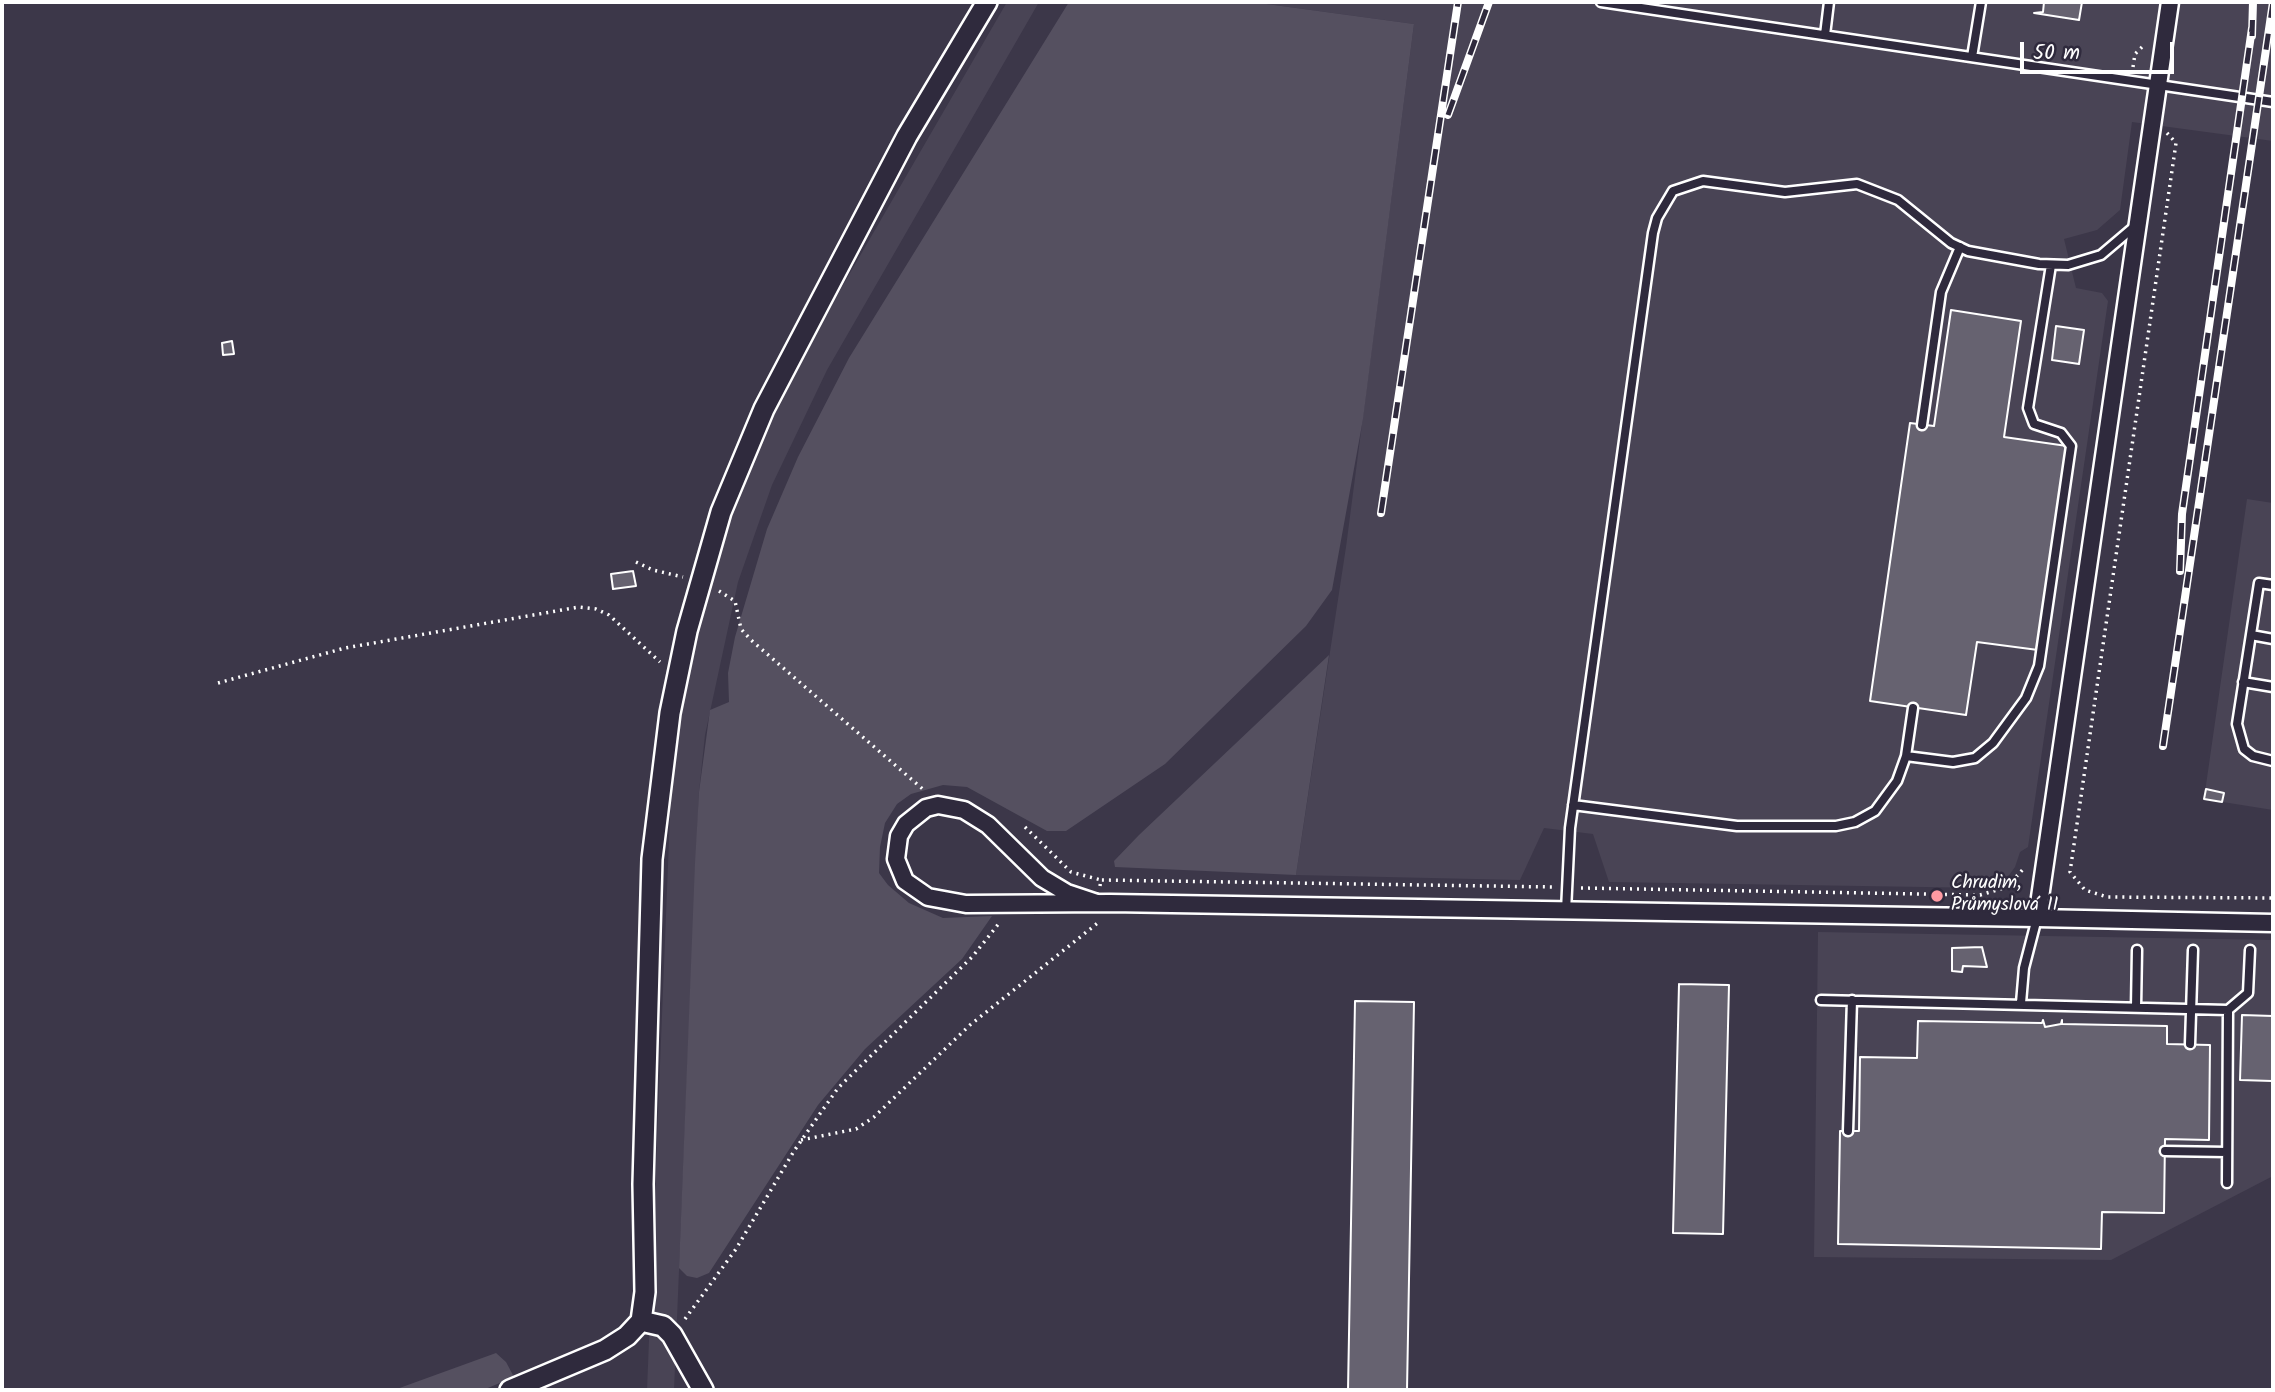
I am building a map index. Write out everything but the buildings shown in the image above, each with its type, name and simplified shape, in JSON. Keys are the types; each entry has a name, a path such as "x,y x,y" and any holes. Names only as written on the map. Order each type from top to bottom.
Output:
{"street":[{"path":"510,1390 605,1350 626,1336 641,1321 645,1292 643,1184 652,859 691,579 776,384 907,136 987,2"},
{"path":"2037,918 2170,2"},
{"path":"1104,903 1067,893 1042,878 976,816 950,806 939,805 915,815 899,836 896,859 905,881 916,891 945,902 2273,923"},
{"path":"641,1321 663,1326 673,1335 703,1390"}],"lane":[{"path":"1601,2 1666,6 1825,35 2273,102"},
{"path":"1825,35 1829,2"},
{"path":"1972,57 1981,2"},
{"path":"1566,911 1566,864 1573,805 1653,233 1665,202 1673,191 1703,181 1786,192 1857,184 1898,200 1960,247 1998,258 2051,265 2083,262 2101,255 2119,243 2138,221"},
{"path":"1922,425 1941,292 1960,247"},
{"path":"1906,756 1953,762 1975,758 1993,743 2026,698 2039,666 2071,446 2067,437 2034,424 2028,408 2051,265"},
{"path":"2273,585 2259,583 2237,724 2244,750 2253,757 2273,761"},
{"path":"2251,635 2273,639"},
{"path":"2244,682 2273,687"},
{"path":"1573,805 1710,823 1836,826 1855,822 1875,811 1892,791 1906,756 1913,708"},
{"path":"2021,1003 2024,968 2037,918"},
{"path":"2136,1007 2137,950"},
{"path":"2190,1044 2193,950"},
{"path":"1821,1000 2228,1010 2248,993 2250,950"},
{"path":"1847,1131 1852,1000"},
{"path":"2227,1183 2228,1010"},
{"path":"2165,1151 2227,1152"}],"path":[{"path":"2131,80 2135,54 2149,37"},
{"path":"2151,129 2170,134 2176,143 2070,872 2085,890 2107,897 2273,898"},
{"path":"636,562 653,570 691,579 732,598 741,629 751,640 850,724 939,805"},
{"path":"218,683 382,640 579,607 596,609 609,615 658,661 678,671"},
{"path":"1025,827 1071,872 1101,880"},
{"path":"801,1140 856,1129 874,1117 970,1025 1094,927 1104,903"},
{"path":"673,1335 736,1250 801,1140 838,1088 973,956 1012,905"}],"shaded area":[{"path":"1007,2 1039,2 827,370 772,485 738,582 705,735 699,792 674,1390 647,1390 671,790 678,731 699,622 727,528 770,420 835,299"},
{"path":"1069,2 1252,2 1414,24 1363,419 1332,590 1306,626 1165,764 1066,831 1047,831 967,787 943,785 911,794 897,804 885,823 880,847 879,873 888,885 909,903 943,918 992,916 962,959 865,1049 818,1105 709,1273 697,1278 687,1276 679,1268 695,863 699,792 710,710 729,702 728,673 735,637 767,529 798,457 849,358"},
{"path":"1252,2 2273,2 2273,141 2132,122 2120,210 2097,230 2064,239 2076,288 2102,293 2108,301 2028,847 2020,852 2015,867 2007,878 1987,888 1609,882 1593,834 1544,828 1520,880 1296,875 1346,547 1414,24"},
{"path":"2247,499 2273,503 2273,810 2204,799"},
{"path":"1329,655 1296,875 1115,867 1114,861 1139,835"},
{"path":"1818,932 2273,940 2273,1176 2111,1260 1814,1257"},
{"path":"496,1353 506,1362 514,1377 483,1390 394,1390"}],"railway":[{"path":"1381,513 1458,2"},
{"path":"1448,115 1489,2"},
{"path":"2252,36 2253,2"},
{"path":"2163,746 2273,2"},
{"path":"2180,571 2182,514 2252,28"}],"place":[{"name":"Chrudim, Průmyslová II","path":"1937,896"}]}
